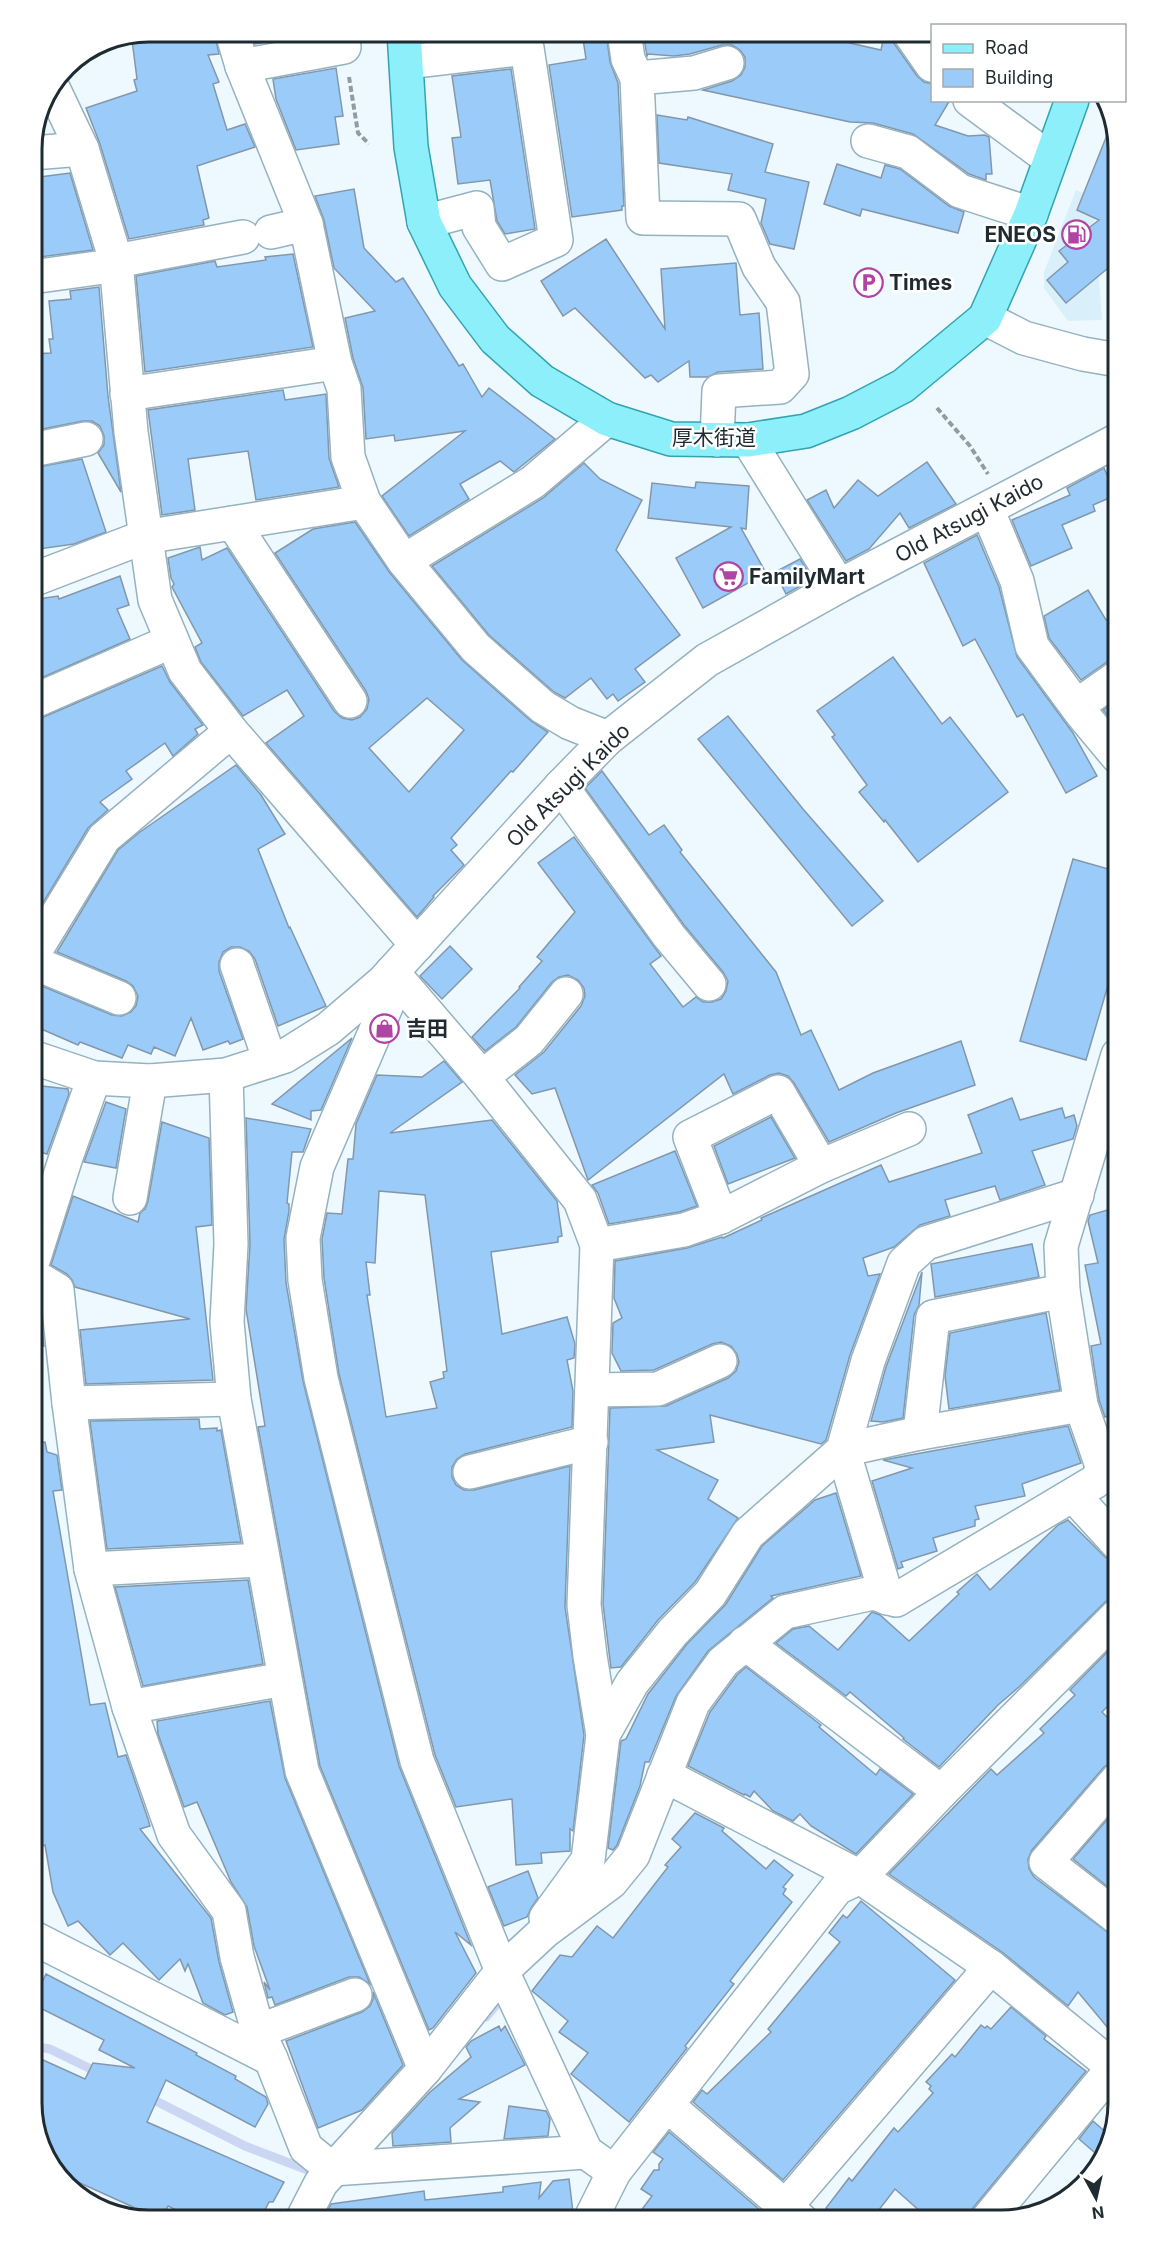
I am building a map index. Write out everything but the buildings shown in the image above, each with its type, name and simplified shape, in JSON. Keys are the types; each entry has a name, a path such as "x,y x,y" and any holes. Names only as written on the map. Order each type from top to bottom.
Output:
{"main road":[{"name":"厚木街道","path":"405,47 411,147 424,222 454,286 495,339 542,381 607,419 671,439 732,440 806,431 851,413 903,386 986,318 1031,214 1071,102"}],"street":[{"path":"235,42 242,66 306,225 335,363 344,389 348,457 364,502 404,561 476,648 543,707 570,723 608,738"},
{"path":"625,42 628,59 637,78 643,218 739,219 759,267 783,302 792,374 780,387 719,391 732,440 839,586"},
{"path":"916,42 931,62"},
{"path":"242,66 344,47"},
{"path":"405,47 527,48 556,240 502,264 479,227 477,208 424,222"},
{"path":"637,78 694,73 727,63"},
{"path":"56,95 82,149 116,261 127,394 144,537 155,600 172,641 185,671 231,731 417,945"},
{"path":"973,102 1050,159"},
{"path":"868,141 909,152 960,191 1031,214"},
{"path":"42,152 82,149"},
{"path":"42,276 104,267 116,261 306,225"},
{"path":"986,318 1024,338 1108,358"},
{"path":"127,394 335,363"},
{"path":"404,561 533,482 607,419"},
{"path":"42,448 86,439"},
{"name":"Old Atsugi Kaido","path":"42,1060 94,1078 150,1081 226,1076 285,1056 328,1029 387,977 561,786 608,738 707,660 839,586 1108,446"},
{"path":"42,576 144,537 364,502"},
{"path":"987,508 1017,581 1032,646 1082,714 1108,744"},
{"path":"233,523 350,701"},
{"path":"42,698 172,641"},
{"path":"1077,705 1108,684"},
{"path":"42,940 104,838 231,731"},
{"path":"561,786 669,936 709,984"},
{"path":"237,965 270,1061"},
{"path":"42,967 119,998"},
{"path":"387,977 482,1077 580,1200 597,1245 584,1605 603,1736 588,1860 545,1918 545,1930"},
{"path":"387,977 388,1002 317,1167 303,1238 305,1280 321,1378 417,1761 502,1971 586,2152 614,2172"},
{"path":"482,1077 528,1040 567,994"},
{"path":"226,1076 231,1245 227,1322 234,1399 302,1771 425,2069"},
{"path":"42,1233 94,1078"},
{"path":"130,1198 150,1081"},
{"path":"722,1217 690,1137 778,1092 821,1166"},
{"path":"1108,1092 1061,1246 1063,1291 1081,1405 1108,1451"},
{"path":"597,1245 684,1230 722,1217 821,1166 909,1129"},
{"path":"887,1598 843,1450 868,1360 904,1263 926,1243 1077,1195"},
{"path":"42,1281 57,1290 91,1569 129,1707 174,1835 229,1911 237,1957 265,2045 306,2148 332,2169 586,2152"},
{"path":"920,1433 933,1317 1063,1291"},
{"path":"592,1390 658,1389 720,1361"},
{"path":"69,1403 234,1399"},
{"path":"603,1736 632,1683 673,1632 710,1594 748,1534 843,1450 920,1433 1081,1405"},
{"path":"470,1472 591,1442"},
{"path":"307,2210 321,2183 332,2169 425,2069 502,1971 545,1930 611,1882 633,1855 693,1703 723,1662 785,1611 873,1593 896,1600 1074,1496 1096,1481 1108,1461"},
{"path":"1074,1496 1108,1532"},
{"path":"91,1569 262,1560"},
{"path":"595,2210 614,2172 837,1888 860,1877 941,1792 1108,1626"},
{"path":"745,1644 941,1792"},
{"path":"129,1707 284,1679"},
{"path":"664,1775 860,1877 991,1967 1108,2062"},
{"path":"1108,1792 1046,1862 1108,1910"},
{"path":"42,1941 265,2045"},
{"path":"793,2210 991,1967"},
{"path":"265,2045 355,1995"},
{"path":"996,2210 1108,2078"},
{"path":"668,2106 781,2210"}],"path":[{"path":"344,47 358,133 369,144"},
{"path":"937,408 970,446 990,477 987,508"}],"shaded area":[{"name":"ENEOS","path":"1076,190 1093,197 1102,320 1068,321 1044,288 1044,272"}],"waterway":[{"path":"486,2017 506,1993"},
{"path":"42,2048 50,2049 101,2074"},
{"path":"146,2096 245,2146 305,2169"}],"place":[{"name":"ENEOS","path":"1077,234"},
{"name":"Times","path":"868,282"},
{"name":"FamilyMart","path":"728,576"},
{"name":"吉田","path":"385,1028"}]}
